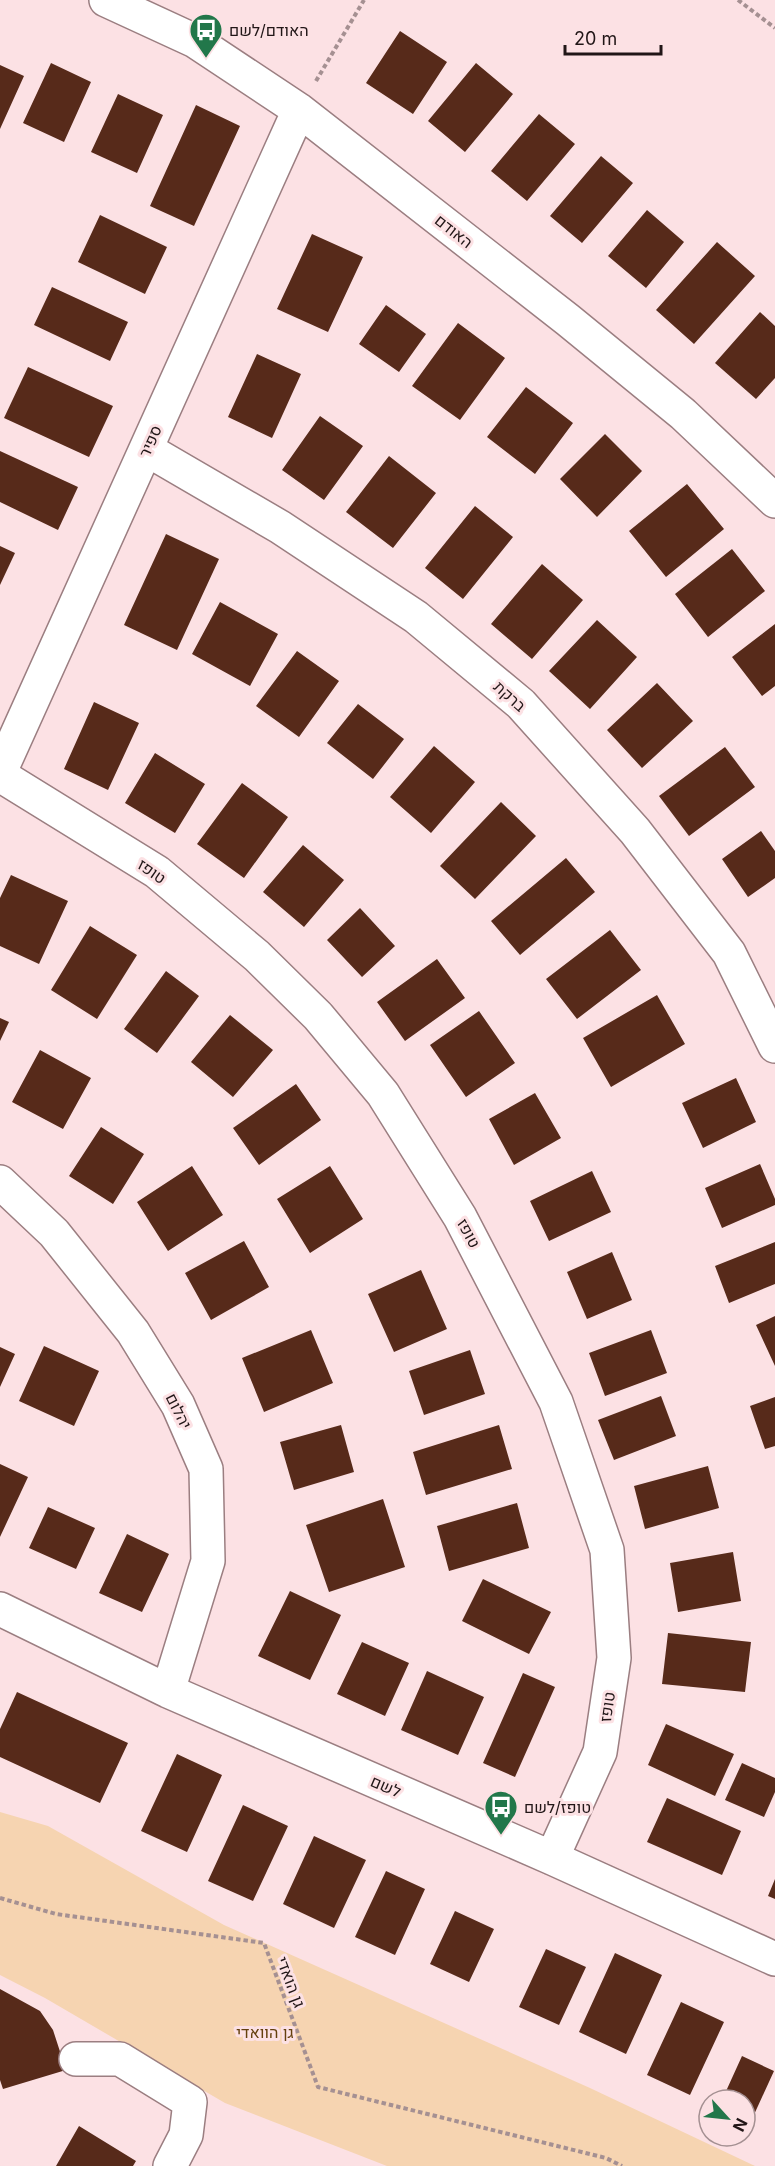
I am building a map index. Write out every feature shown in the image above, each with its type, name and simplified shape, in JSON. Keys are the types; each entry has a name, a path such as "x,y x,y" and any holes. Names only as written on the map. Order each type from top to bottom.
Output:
{"street":[{"name":"האודם","path":"106,0 195,41 299,111 559,313 683,414 775,501"},
{"name":"ספיר","path":"0,773 299,111"},
{"name":"ברקת","path":"146,449 280,527 416,617 521,704 635,831 729,953 775,1046"},
{"name":"טופז","path":"0,773 157,872 257,956 318,1016 383,1094 460,1217 556,1402 607,1550 614,1658 600,1752 552,1858"},
{"name":"יהלום","path":"0,1182 54,1233 133,1332 178,1405 206,1469 208,1561 168,1691"},
{"name":"לשם","path":"0,1609 168,1691 552,1858 775,1959"},
{"path":"76,2059 120,2059 190,2102 186,2135 170,2166"}],"path":[{"path":"299,111 364,0"},
{"path":"738,0 775,28"},
{"name":"גן הואדי","path":"0,1898 56,1914 264,1943 318,2087 606,2157 622,2166"}],"green space":[{"name":"גן הוואדי","path":"0,1812 48,1826 224,1925 590,2088 697,2139 697,2148 717,2148 755,2166 387,2166 225,2103 45,1998 0,1975"}],"building":[{"path":"400,31 447,62 413,114 366,83"},
{"path":"51,63 91,82 64,142 23,123"},
{"path":"476,63 513,94 465,152 428,121"},
{"path":"0,65 24,76 0,129"},
{"path":"118,94 163,115 137,173 91,152"},
{"path":"196,105 240,126 194,226 150,206"},
{"path":"539,114 575,144 527,201 491,171"},
{"path":"601,156 633,183 582,243 550,216"},
{"path":"647,210 684,242 646,288 608,256"},
{"path":"100,215 167,247 145,294 78,262"},
{"path":"312,234 363,257 328,332 277,309"},
{"path":"717,242 755,276 694,344 656,310"},
{"path":"52,287 128,322 110,361 34,325"},
{"path":"386,305 426,334 399,372 359,344"},
{"path":"760,312 775,326 775,378 756,399 715,363"},
{"path":"458,323 505,358 460,420 412,386"},
{"path":"257,354 301,374 272,438 228,417"},
{"path":"28,367 113,406 89,457 4,418"},
{"path":"526,387 573,423 535,474 487,437"},
{"path":"320,416 363,446 324,500 282,470"},
{"path":"605,434 642,471 597,517 560,479"},
{"path":"0,451 78,487 58,530 0,502"},
{"path":"389,456 436,493 393,548 346,512"},
{"path":"687,484 724,529 666,577 629,531"},
{"path":"475,506 513,537 463,599 425,568"},
{"path":"166,534 219,559 177,650 124,625"},
{"path":"0,546 15,553 0,585"},
{"path":"732,549 765,591 708,637 675,594"},
{"path":"542,564 583,600 532,659 491,624"},
{"path":"220,602 278,634 250,686 192,654"},
{"path":"597,620 637,657 590,709 549,671"},
{"path":"775,624 775,686 762,696 732,657"},
{"path":"297,651 339,681 299,737 256,706"},
{"path":"657,683 693,721 642,768 607,730"},
{"path":"94,702 139,723 108,790 64,769"},
{"path":"358,704 404,739 373,779 327,743"},
{"path":"434,746 475,782 431,833 390,797"},
{"path":"725,747 755,787 689,836 659,796"},
{"path":"155,753 205,784 175,833 125,803"},
{"path":"242,783 288,817 244,878 197,844"},
{"path":"501,802 536,836 475,899 440,866"},
{"path":"761,831 775,851 775,878 748,897 722,859"},
{"path":"303,845 344,880 304,927 263,892"},
{"path":"566,858 595,892 520,955 491,921"},
{"path":"11,875 68,901 39,964 0,946 0,898"},
{"path":"360,908 395,946 362,977 327,940"},
{"path":"90,926 137,955 97,1019 51,990"},
{"path":"610,930 641,970 577,1019 546,979"},
{"path":"437,959 465,998 405,1041 377,1002"},
{"path":"166,971 199,996 157,1053 124,1029"},
{"path":"657,995 685,1044 611,1087 583,1038"},
{"path":"479,1011 515,1063 466,1097 430,1045"},
{"path":"230,1015 273,1050 233,1097 191,1062"},
{"path":"0,1018 9,1022 0,1041"},
{"path":"40,1050 91,1078 63,1129 12,1102"},
{"path":"736,1078 756,1122 703,1148 682,1103"},
{"path":"296,1084 321,1120 259,1165 233,1128"},
{"path":"535,1093 561,1138 514,1165 489,1119"},
{"path":"101,1127 144,1154 113,1204 69,1176"},
{"path":"760,1164 775,1199 775,1205 722,1228 705,1188"},
{"path":"192,1166 223,1215 168,1251 137,1202"},
{"path":"330,1166 363,1219 310,1253 277,1199"},
{"path":"592,1171 611,1212 549,1241 530,1201"},
{"path":"244,1241 269,1287 211,1320 185,1273"},
{"path":"775,1242 775,1284 729,1303 715,1266"},
{"path":"612,1252 632,1300 587,1319 567,1272"},
{"path":"421,1270 447,1329 394,1352 368,1294"},
{"path":"775,1316 775,1366 756,1325"},
{"path":"311,1330 333,1383 264,1412 242,1358"},
{"path":"651,1330 667,1373 605,1396 589,1353"},
{"path":"44,1346 99,1371 74,1426 19,1401"},
{"path":"0,1347 15,1354 0,1387"},
{"path":"470,1350 485,1394 424,1415 409,1371"},
{"path":"661,1396 676,1436 614,1460 598,1420"},
{"path":"775,1397 775,1446 765,1449 750,1406"},
{"path":"341,1425 354,1472 294,1490 280,1442"},
{"path":"499,1425 512,1469 426,1495 413,1452"},
{"path":"0,1464 28,1477 0,1537"},
{"path":"708,1466 719,1508 645,1529 634,1486"},
{"path":"383,1499 405,1567 329,1592 306,1525"},
{"path":"517,1503 529,1548 449,1571 437,1526"},
{"path":"48,1507 95,1528 76,1569 29,1548"},
{"path":"127,1534 169,1554 142,1612 99,1593"},
{"path":"733,1552 741,1601 678,1612 670,1563"},
{"path":"483,1579 551,1612 529,1654 462,1621"},
{"path":"290,1591 341,1615 310,1680 258,1656"},
{"path":"668,1633 751,1642 745,1692 662,1684"},
{"path":"362,1642 409,1663 385,1716 337,1694"},
{"path":"427,1671 484,1697 458,1755 401,1730"},
{"path":"523,1673 555,1687 515,1777 483,1763"},
{"path":"17,1692 128,1743 100,1803 0,1757 0,1729"},
{"path":"666,1724 734,1754 715,1796 648,1765"},
{"path":"177,1754 222,1775 187,1852 141,1831"},
{"path":"742,1763 775,1778 775,1792 764,1817 725,1800"},
{"path":"667,1798 741,1831 722,1875 647,1842"},
{"path":"243,1805 288,1826 253,1901 208,1881"},
{"path":"314,1836 366,1860 334,1928 283,1904"},
{"path":"386,1871 425,1889 395,1955 355,1937"},
{"path":"775,1879 775,1899 768,1896"},
{"path":"455,1911 494,1929 469,1982 430,1964"},
{"path":"546,1949 586,1967 559,2025 519,2007"},
{"path":"615,1953 662,1975 626,2054 579,2032"},
{"path":"0,1989 40,2011 53,2030 66,2070 3,2089 0,2080"},
{"path":"681,2002 724,2022 690,2095 647,2075"},
{"path":"742,2056 774,2071 757,2108 757,2088 727,2088"},
{"path":"79,2126 136,2161 133,2166 56,2166"}],"place":[{"name":"האודם/לשם","path":"206,59"},
{"name":"טופז/לשם","path":"501,1836"}]}
